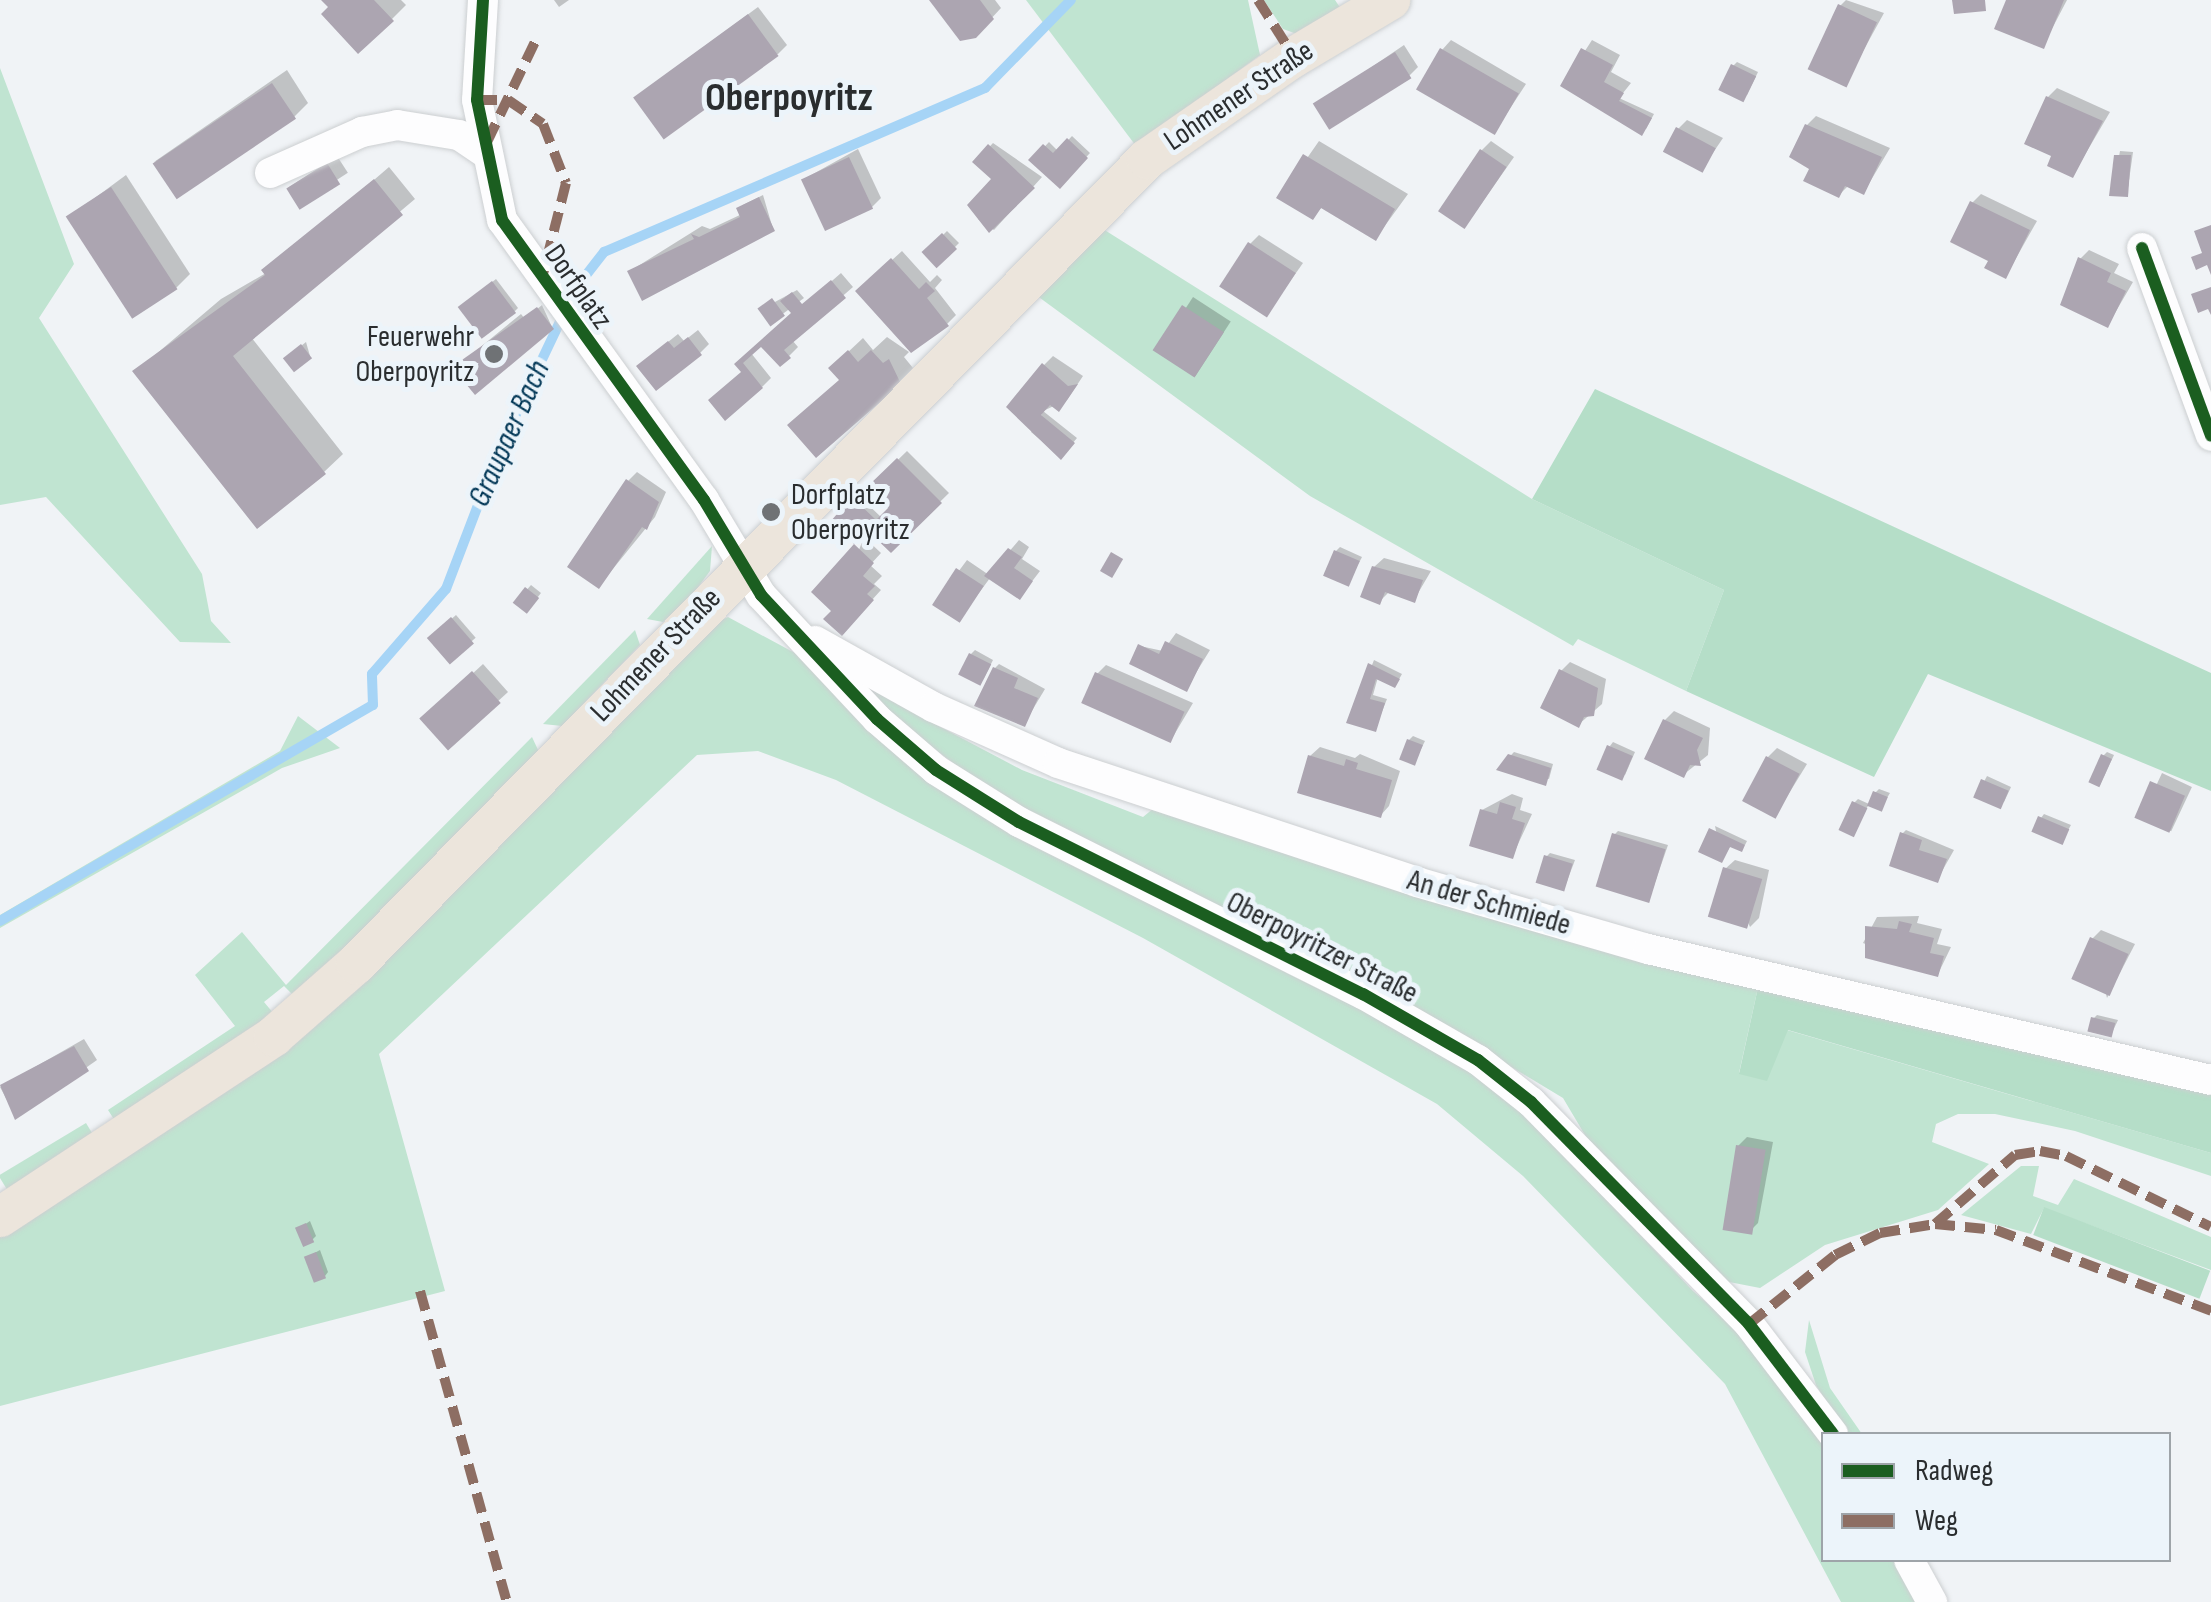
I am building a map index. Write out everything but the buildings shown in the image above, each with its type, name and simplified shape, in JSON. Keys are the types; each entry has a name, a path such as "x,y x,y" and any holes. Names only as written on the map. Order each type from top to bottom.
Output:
{"main road":[{"name":"Lohmener Straße","path":"0,1217 274,1036 368,952 744,564 1147,160 1294,57 1390,0"}],"street":[{"name":"Dorfplatz","path":"483,0 477,84 483,151 502,220 554,300 704,500 744,564"},
{"path":"270,173 362,132 397,125 459,135 483,151"},
{"path":"2142,248 2211,436"},
{"name":"Oberpoyritzer Straße","path":"744,564 762,594 876,719 936,770 1020,822 1363,994 1478,1060 1531,1102 1749,1324 1831,1432"},
{"name":"An der Schmiede","path":"800,632 933,707 1058,763 1417,882 1648,948 2211,1080"},
{"path":"1910,1562 1932,1602"}],"green space":[{"path":"1026,0 1248,0 1260,55 1136,146"},
{"path":"1264,0 1335,0 1341,9 1297,34 1283,29"},
{"path":"0,68 74,264 39,318 202,574 211,621 231,643 180,642 46,497 0,505"},
{"path":"1103,229 1532,499 1724,590 1686,691 1578,639 1573,646 1310,496 1036,295"},
{"path":"1595,389 2211,673 2211,791 1928,674 1874,777 1686,691 1724,590 1532,499"},
{"path":"712,546 710,571 693,594 663,622 647,619"},
{"path":"728,617 806,659 874,731 1433,1044 1527,1114 1693,1291 1745,1336 1821,1438 1821,1562 1896,1562 1918,1602 1841,1602 1725,1384 1523,1176 1437,1104 1143,938 836,780 758,751 697,755 379,1054 445,1291 0,1406 0,1236 208,1103 707,627"},
{"path":"635,630 640,645 562,726 543,724"},
{"path":"840,662 897,696 897,704 1022,770 1143,817 1154,808 1759,983 1739,1073 1787,1030 2211,1153 2211,1176 2075,1131 1995,1114 1958,1114 1936,1124 1932,1142 1989,1164 1938,1210 1825,1245 1760,1288 1724,1281 1598,1157 1563,1098 1478,1047 1022,813 882,711"},
{"path":"298,716 340,748 282,768 0,928 0,915 280,751"},
{"path":"532,737 539,752 295,997 284,986 264,1002 274,1014 117,1124 108,1110 235,1026 195,975 242,932 286,985"},
{"path":"1759,983 2211,1089 2211,1153 1788,1030 1767,1081 1739,1074"},
{"path":"86,1123 95,1138 7,1190 0,1175"},
{"path":"2021,1166 2039,1166 2033,1196 2058,1205 2074,1179 2211,1237 2211,1270 2044,1208 2031,1234 1961,1215"},
{"path":"2044,1207 2210,1271 2199,1299 2033,1235"},
{"path":"1809,1320 1830,1388 1861,1432 1845,1432 1816,1385 1805,1352"}],"waterway":[{"name":"Graupaer Bach","path":"0,921 373,705 372,674 446,589 499,450 576,288 604,252 985,88 1071,0"}],"marked path":[{"path":"1258,0 1294,57"},
{"path":"487,142 535,42"},
{"path":"477,100 508,100 543,124 566,183 542,278"},
{"path":"1935,1224 2015,1155 2040,1151 2066,1156 2211,1227"},
{"path":"1749,1324 1835,1255 1880,1233 1935,1224 1996,1230 2211,1311"},
{"path":"420,1291 507,1602"}],"cycle path":[{"path":"483,0 477,100 502,220 704,500 761,595 877,719 936,770 1019,822 1363,994 1478,1060 1531,1102 1749,1324 1831,1432"},
{"path":"2142,248 2211,436"}],"place":[{"name":"Feuerwehr Oberpoyritz","path":"494,354"},
{"name":"Dorfplatz Oberpoyritz","path":"771,512"}],"district":[{"name":"Oberpoyritz","path":"789,98"}]}
